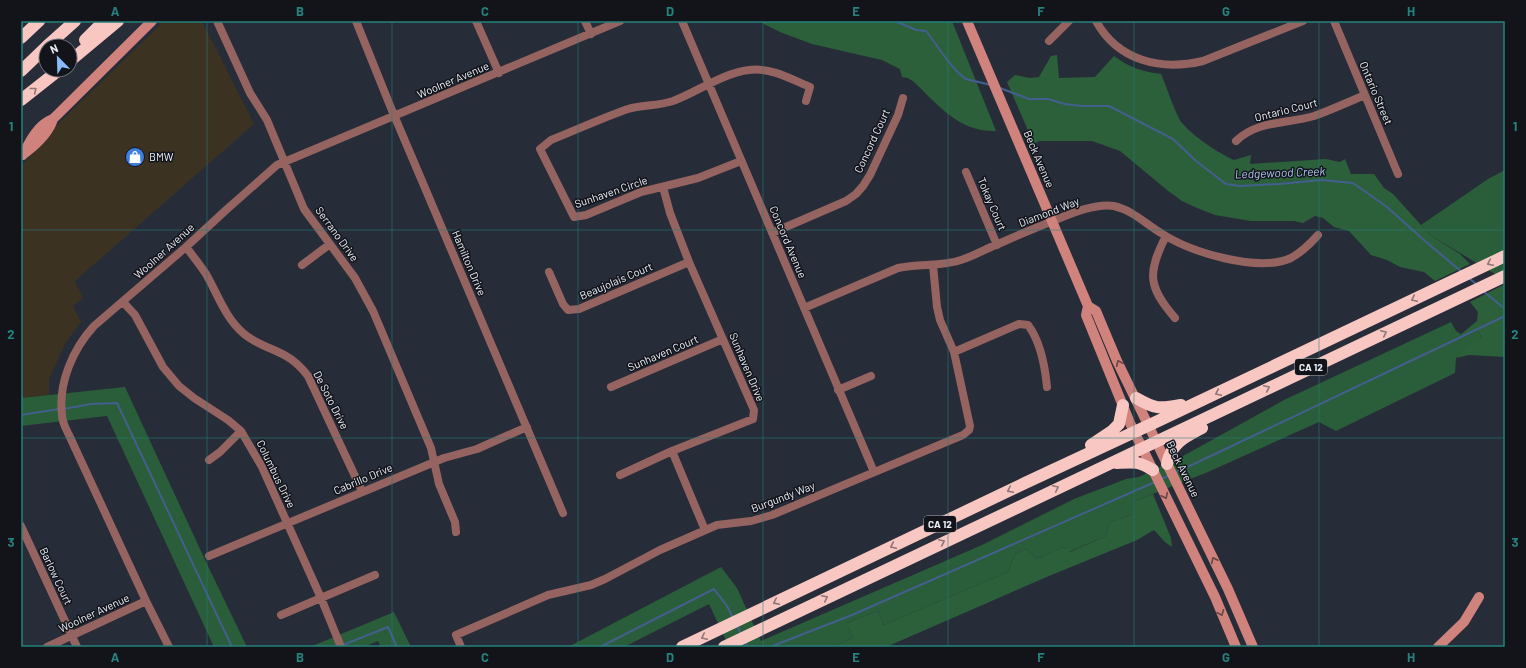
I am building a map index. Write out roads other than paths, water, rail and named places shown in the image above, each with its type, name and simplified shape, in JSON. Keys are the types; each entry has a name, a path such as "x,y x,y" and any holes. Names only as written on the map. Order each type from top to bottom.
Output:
{"highway":[{"path":"21,38 39,21"},
{"path":"56,38 75,21"},
{"path":"78,47 104,21"},
{"path":"78,54 118,21"},
{"path":"21,71 38,55"},
{"path":"21,100 47,79"},
{"name":"CA 12","path":"682,647 1505,256"},
{"name":"CA 12","path":"728,645 1505,276"},
{"path":"1167,464 1169,454 1186,436 1223,416 1248,397"},
{"path":"1136,398 1153,407 1163,408 1196,403"},
{"path":"1025,483 1092,445 1112,431 1119,424 1123,405"},
{"path":"1108,464 1134,462 1143,464 1153,470"}],"street":[{"path":"22,156 35,146 51,126 54,119 152,21"},
{"name":"Serrano Drive","path":"216,21 250,92 267,120 304,209 355,278 373,311 431,448 439,484 455,522 456,532"},
{"name":"Hamilton Drive","path":"356,21 394,116 563,513"},
{"path":"476,21 498,73"},
{"path":"585,21 591,34"},
{"name":"Woolner Avenue","path":"47,647 146,601 63,422 63,382 83,338 94,326 186,247 270,170 284,162 620,21"},
{"name":"Concord Avenue","path":"682,21 874,472"},
{"name":"Beck Avenue","path":"967,21 1088,306 1086,315 1134,432 1215,598 1236,647"},
{"path":"1049,41 1069,21"},
{"path":"1096,21 1101,31 1106,36 1132,56 1150,63 1168,66 1188,65 1203,61 1303,21"},
{"name":"Ontario Street","path":"1334,21 1398,174"},
{"path":"709,84 750,69 764,70 776,73 810,87 806,101"},
{"name":"Sunhaven Circle","path":"709,84 673,101 656,106 629,109 551,140 540,149 574,217 586,215 640,192 698,178 741,161"},
{"name":"Ontario Court","path":"1236,141 1243,134 1256,128 1272,123 1313,116 1366,95"},
{"name":"Concord Court","path":"772,233 840,204 856,194 870,175 898,115 903,98"},
{"name":"Tokay Court","path":"966,172 997,245"},
{"name":"Sunhaven Drive","path":"663,187 670,213 689,262 754,410 753,419 672,451"},
{"name":"Diamond Way","path":"804,308 898,268 911,265 934,265 961,261 1053,221 1091,208 1113,206 1134,215 1166,236 1195,250 1236,261 1273,263 1290,258 1304,250 1318,235"},
{"path":"1166,236 1160,248 1154,267 1153,277 1156,293 1175,318"},
{"path":"302,265 330,244"},
{"name":"De Soto Drive","path":"186,247 206,274 224,310 234,324 254,341 287,356 299,365 308,376 362,491"},
{"name":"Beaujolais Court","path":"549,272 563,304 568,310 579,309 689,262"},
{"name":"Burgundy Way","path":"460,647 456,635 548,595 591,585 660,550 704,530 717,525 751,521 772,515 963,435 969,430 970,426 954,352 940,320 937,307 934,265"},
{"name":"Columbus Drive","path":"123,302 136,315 163,367 179,386 194,398 228,420 241,431 262,467 321,598 341,647"},
{"name":"Beck Avenue","path":"1088,306 1096,311 1148,426 1228,589 1253,647"},
{"path":"954,352 1019,324 1028,325 1034,333 1045,367 1047,387"},
{"name":"Sunhaven Court","path":"611,387 723,339"},
{"path":"838,390 871,376"},
{"name":"Cabrillo Drive","path":"209,556 288,524 362,491 434,462 477,449 527,427"},
{"path":"210,460 241,431"},
{"path":"620,475 672,451 704,530"},
{"name":"Barlow Court","path":"21,526 77,647"},
{"path":"281,615 375,575"},
{"path":"1438,647 1464,622 1479,597"},
{"path":"146,601 169,647"}],"waterway":[{"name":"Ledgewood Creek","path":"895,21 916,30 926,31 960,75 966,79 990,85"},
{"name":"Ledgewood Creek","path":"1000,88 1029,99 1048,99 1065,104 1082,106 1109,106 1173,139 1196,161 1226,184 1240,186 1322,180 1353,183 1387,207 1462,272"},
{"name":"Ledgewood Creek","path":"1469,278 1477,285"},
{"name":"Ledgewood Creek","path":"1483,291 1505,309"},
{"path":"1175,473 1505,316"},
{"path":"64,409 91,404 117,403 232,647"},
{"path":"21,415 59,409"},
{"path":"1161,479 1170,475"},
{"path":"770,647 852,615 1155,482"},
{"path":"600,647 714,589 727,606 733,618"},
{"path":"737,625 741,634"},
{"path":"343,645 388,627 397,647"},
{"path":"745,641 748,647"}],"place":[{"name":"BMW","path":"135,157"}]}
